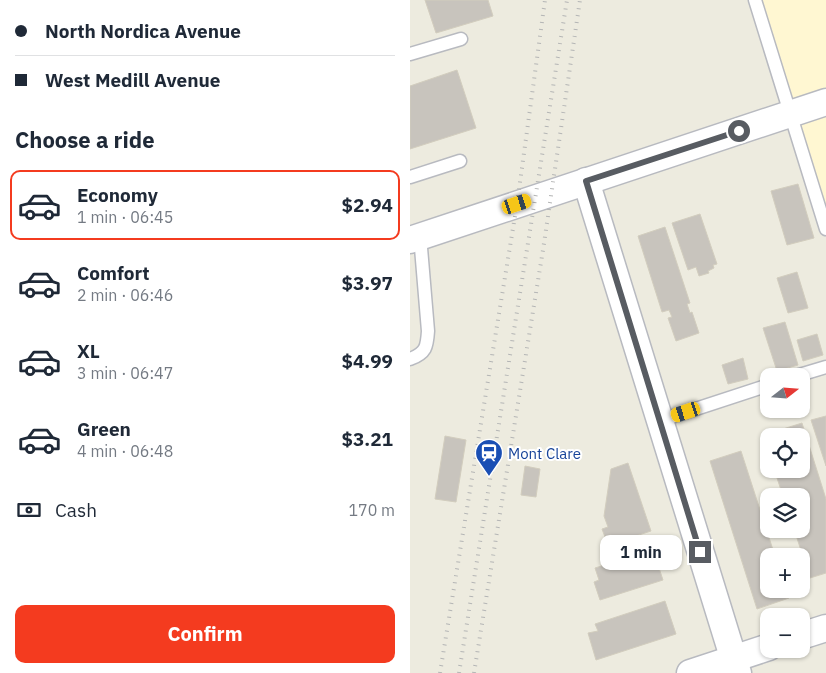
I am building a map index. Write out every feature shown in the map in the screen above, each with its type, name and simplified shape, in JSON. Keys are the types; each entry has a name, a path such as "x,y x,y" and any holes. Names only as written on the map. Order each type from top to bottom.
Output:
{"street":[{"path":"415,238 826,102"},
{"path":"586,181 735,666"},
{"path":"810,633 826,628"},
{"path":"690,673 735,666 760,652"}],"lane":[{"path":"755,0 825,223"},
{"path":"410,54 461,39"},
{"path":"410,177 460,161"},
{"path":"410,359 422,353 427,346 428,331 415,238"},
{"path":"810,371 826,366"},
{"path":"659,421 760,388"}],"shaded area":[{"path":"753,0 826,0 826,233"}],"building":[{"path":"425,0 488,0 493,16 436,33"},
{"path":"457,70 476,128 410,149 410,86"},
{"path":"798,184 814,238 787,245 771,191"},
{"path":"700,214 717,264 713,265 714,268 708,271 709,273 699,276 696,267 688,270 672,223"},
{"path":"665,227 690,303 687,304 690,313 692,312 699,333 676,341 668,318 672,317 669,310 662,312 638,236"},
{"path":"797,272 808,308 788,313 777,278"},
{"path":"785,322 798,365 788,368 776,368 763,328"},
{"path":"817,334 823,355 803,361 797,340"},
{"path":"743,358 748,379 728,384 722,365"},
{"path":"826,416 826,466 811,420"},
{"path":"802,423 804,428 786,428"},
{"path":"445,436 466,440 456,502 435,499"},
{"path":"810,448 826,499 826,573 810,578 810,548 800,548 797,538 810,538 810,488 780,488 777,478 810,478"},
{"path":"741,451 760,510 760,538 769,538 772,548 760,548 760,598 789,598 757,609 710,461"},
{"path":"628,463 651,531 614,543 611,535 605,537 602,529 608,527 604,516 611,469"},
{"path":"525,466 540,469 536,497 521,495"},
{"path":"653,550 663,580 600,600 594,582 599,580 595,568"},
{"path":"665,601 676,634 596,660 588,633 598,631 595,624"}],"railway":[{"path":"440,673 517,204 545,0"},
{"path":"459,673 567,0"},
{"path":"474,673 543,250 580,0"}],"place":[{"name":"Mont Clare","path":"489,477"}],"route":[{"path":"700,552 586,181 739,131"}]}
